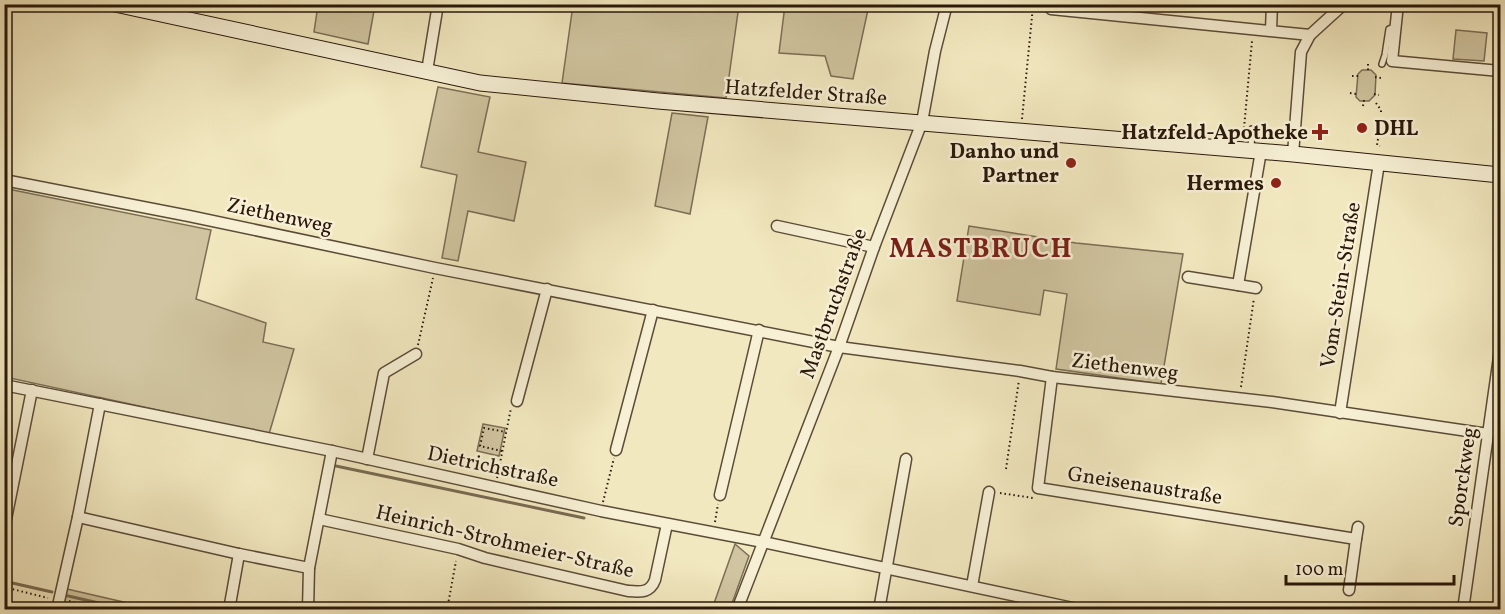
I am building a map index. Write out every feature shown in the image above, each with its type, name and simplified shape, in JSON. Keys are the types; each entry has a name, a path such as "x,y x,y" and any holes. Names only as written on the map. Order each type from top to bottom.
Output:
{"street":[{"name":"Hatzfelder Straße","path":"115,4 480,83 601,96 1293,154 1500,175"},
{"path":"427,71 438,4"},
{"name":"Mastbruchstraße","path":"737,609 839,347 922,122 947,4"},
{"path":"1121,17 1122,4"},
{"path":"1271,30 1272,4"},
{"path":"1293,154 1301,51 1310,35 1344,4"},
{"path":"1398,4 1392,62 1500,71"},
{"path":"1051,9 1310,35"},
{"path":"1238,285 1256,151"},
{"name":"Vom-Stein-Straße","path":"1340,413 1379,163"},
{"name":"Ziethenweg","path":"4,180 839,347 1488,434"},
{"path":"777,226 874,247"},
{"path":"1188,277 1256,288"},
{"path":"517,401 547,288"},
{"path":"616,450 653,310"},
{"path":"720,495 759,330"},
{"name":"Sporckweg","path":"1463,609 1500,350"},
{"path":"367,459 384,373 416,354"},
{"name":"Gneisenaustraße","path":"1052,377 1038,488 1356,539"},
{"name":"Dietrichstraße","path":"4,385 332,451 601,511 763,542 1082,609"},
{"path":"4,529 32,390"},
{"path":"58,604 100,404"},
{"path":"308,609 309,568 332,451"},
{"path":"879,609 906,459"},
{"path":"972,586 988,492"},
{"path":"78,517 239,555 309,568"},
{"name":"Heinrich-Strohmeier-Straße","path":"319,519 458,549 485,558 628,591 642,592 652,586 655,580 668,524"},
{"path":"1348,590 1358,527"},
{"path":"229,609 239,555"}],"lane":[{"path":"1382,64 1389,29 1396,26"},
{"path":"1252,129 1256,151"}],"path":[{"path":"1021,130 1033,6"},
{"path":"1252,129 1244,128 1253,29"},
{"path":"1368,63 1368,70"},
{"path":"1352,76 1358,76"},
{"path":"1375,78 1381,78"},
{"path":"1350,93 1356,94"},
{"path":"1374,94 1379,95"},
{"path":"1363,106 1364,100"},
{"path":"1376,103 1381,114"},
{"path":"1378,139 1377,145 1380,146"},
{"path":"416,354 435,268"},
{"path":"1239,399 1256,288"},
{"path":"1006,469 1020,371"},
{"path":"495,486 510,408 517,401"},
{"path":"502,451 480,446 484,428 506,432"},
{"path":"601,511 616,450"},
{"path":"988,492 1036,499 1038,488"},
{"path":"712,532 720,495"},
{"path":"447,609 458,549"}],"shaded area":[{"path":"318,5 375,5 368,44 314,32"},
{"path":"573,5 739,5 726,98 562,83"},
{"path":"785,5 869,5 853,79 831,76 825,56 779,53"},
{"path":"1456,30 1487,33 1484,61 1453,59"},
{"path":"1362,70 1371,70 1376,75 1375,95 1369,101 1360,101 1356,97 1358,74"},
{"path":"438,87 490,97 478,152 526,162 514,221 468,211 458,261 442,258 457,175 421,167"},
{"path":"672,113 708,117 690,214 655,206"},
{"path":"8,189 211,230 196,299 266,323 263,342 294,349 269,434 5,377 4,205"},
{"path":"969,226 1076,243 1183,254 1161,384 1056,369 1067,294 1044,290 1040,315 957,301"},
{"path":"483,424 505,428 499,456 477,451"},
{"path":"735,544 749,556 730,609 712,609"},
{"path":"67,589 154,609 62,609"}],"waterway":[{"path":"336,466 584,518"},
{"path":"8,582 52,592"},
{"path":"64,595 129,610"}],"place":[{"name":"DHL","path":"1362,128"},
{"name":"Hatzfeld-Apotheke","path":"1320,132"},
{"name":"Danho und Partner","path":"1071,163"},
{"name":"Hermes","path":"1276,183"}],"district":[{"name":"MASTBRUCH","path":"981,248"}]}
